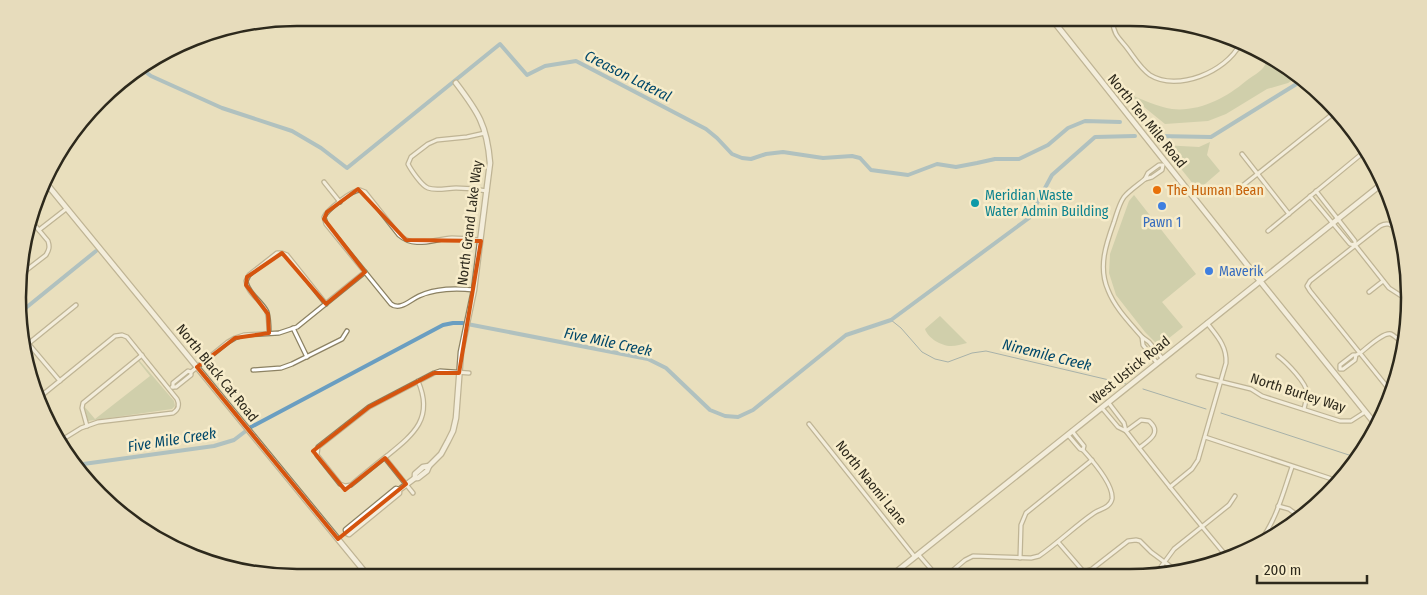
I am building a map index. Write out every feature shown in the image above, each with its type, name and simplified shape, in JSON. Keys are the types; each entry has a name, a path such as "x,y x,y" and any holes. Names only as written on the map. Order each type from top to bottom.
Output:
{"main road":[{"name":"North Ten Mile Road","path":"1058,26 1164,164 1371,420"},
{"name":"North Grand Lake Way","path":"338,539 347,532 346,530 396,489 399,490 427,471 429,466 441,454 453,431 456,418 459,372 474,290 488,191 490,163 489,147 482,122 475,108 456,83"},
{"name":"North Black Cat Road","path":"50,188 362,569"},
{"name":"West Ustick Road","path":"900,569 1377,188"}],"street":[{"path":"1113,26 1113,31 1142,68 1149,74 1168,80 1189,80 1207,75 1232,56 1237,49"},
{"path":"1236,191 1330,116"},
{"path":"486,133 437,140 428,144 411,157 408,163 410,168 428,188 488,191"},
{"path":"1242,154 1289,214"},
{"path":"1268,230 1360,155"},
{"path":"1162,358 1116,306 1106,286 1103,269 1105,248 1125,195 1145,179 1148,173 1159,165 1164,164"},
{"path":"324,182 340,202"},
{"path":"474,290 457,288 439,290 427,293 396,307 391,304 326,224 324,218 327,212 353,191 360,190 365,192 399,235 406,240 417,243 453,238 481,240"},
{"path":"1316,191 1383,281 1401,296"},
{"path":"1310,196 1350,244 1355,245"},
{"path":"39,230 66,209"},
{"path":"1386,386 1358,354 1308,286 1310,281 1383,224 1391,225"},
{"path":"28,269 46,255 49,248 48,241 35,226"},
{"path":"269,333 266,311 247,287 246,281 249,275 275,254 281,252 287,255 326,304"},
{"path":"171,388 173,383 188,371 191,372 235,338 244,335 283,332 302,323 365,272"},
{"path":"1369,292 1383,281"},
{"path":"30,343 76,304"},
{"path":"1170,487 1188,472 1200,455 1226,363 1225,349 1222,342 1207,323"},
{"path":"293,328 307,357"},
{"path":"253,370 281,368 292,364 342,338 347,331"},
{"path":"44,393 115,336 122,335 127,337 171,388 178,399 178,408 172,413 101,422 87,426 65,437"},
{"path":"1334,374 1356,360 1358,354 1383,335 1394,335 1397,338"},
{"path":"1142,337 1143,345 1157,363"},
{"path":"31,346 60,381"},
{"path":"87,426 82,408 84,402 142,355"},
{"path":"1278,356 1285,361 1306,389 1307,397 1304,409"},
{"path":"418,381 423,392 424,401 423,413 418,427 409,438 351,485 345,486 340,484 317,455 318,447 369,407 418,381 434,373 440,371 468,373"},
{"name":"North Burley Way","path":"1198,376 1251,389 1262,396 1346,422 1365,412"},
{"path":"1108,402 1124,423 1126,431 1139,448 1223,552"},
{"path":"1102,407 1118,428 1126,431"},
{"path":"1126,431 1141,420 1149,421 1153,424 1155,429 1153,437 1139,448"},
{"name":"North Naomi Lane","path":"809,424 930,569"},
{"path":"954,569 973,556 1031,558 1039,556 1095,512 1110,503 1112,498 1106,479 1092,460 1080,449 1070,432"},
{"path":"1205,437 1330,479"},
{"path":"385,458 413,493"},
{"path":"1020,558 1021,524 1026,513 1092,460"},
{"path":"1268,530 1292,466"},
{"path":"1162,566 1174,549 1229,505 1235,496"},
{"path":"1278,506 1294,513"},
{"path":"1092,569 1131,540 1140,541 1169,566"},
{"path":"1058,542 1082,569"}],"highlighted area":[{"path":"358,189 406,240 481,241 459,373 434,373 369,407 313,451 345,490 385,458 406,484 338,539 197,367 235,338 269,333 268,314 246,285 247,277 282,253 326,304 365,272 324,219 327,212"}],"green space":[{"path":"1266,64 1292,80 1267,89 1226,114 1208,121 1165,124 1128,94 1172,109 1202,106 1230,93 1261,70"},
{"path":"1210,142 1207,155 1220,171 1198,190 1162,145 1199,147"},
{"path":"1134,195 1196,274 1162,302 1183,327 1159,346 1145,332 1116,295 1109,273 1110,254 1129,201"},
{"path":"940,316 967,343 947,346 935,341 929,335 925,329"},
{"path":"139,360 174,401 175,406 172,409 88,421 84,406 95,419 150,376"}],"waterway":[{"name":"Creason Lateral","path":"146,72 222,108 292,131 321,148 347,168 500,44 527,75 545,66 576,61 706,129 732,154 742,158 751,159 766,154 783,152 823,158 852,156 860,158 871,170 908,175 937,164 956,167 995,159 1019,159 1048,145 1068,128 1085,121 1120,122"},
{"path":"1157,136 1211,137 1297,84"},
{"name":"Five Mile Creek","path":"83,464 214,446 234,440 251,427 443,325 453,323 462,323 648,359 666,368 710,410 725,416 738,417 753,410 846,335 891,320 1029,218 1052,175 1095,137 1135,136"},
{"path":"27,307 96,251"},
{"name":"Ninemile Creek","path":"891,320 901,328 922,352 935,359 948,362 972,353 986,351 1126,384"},
{"name":"Ninemile Creek","path":"1143,389 1206,409"},
{"name":"Ninemile Creek","path":"1221,413 1350,455"}],"place":[{"name":"The Human Bean","path":"1157,190"},
{"name":"Meridian Waste Water Admin Building","path":"975,203"},
{"name":"Pawn 1","path":"1162,206"},
{"name":"Maverik","path":"1209,271"}]}
